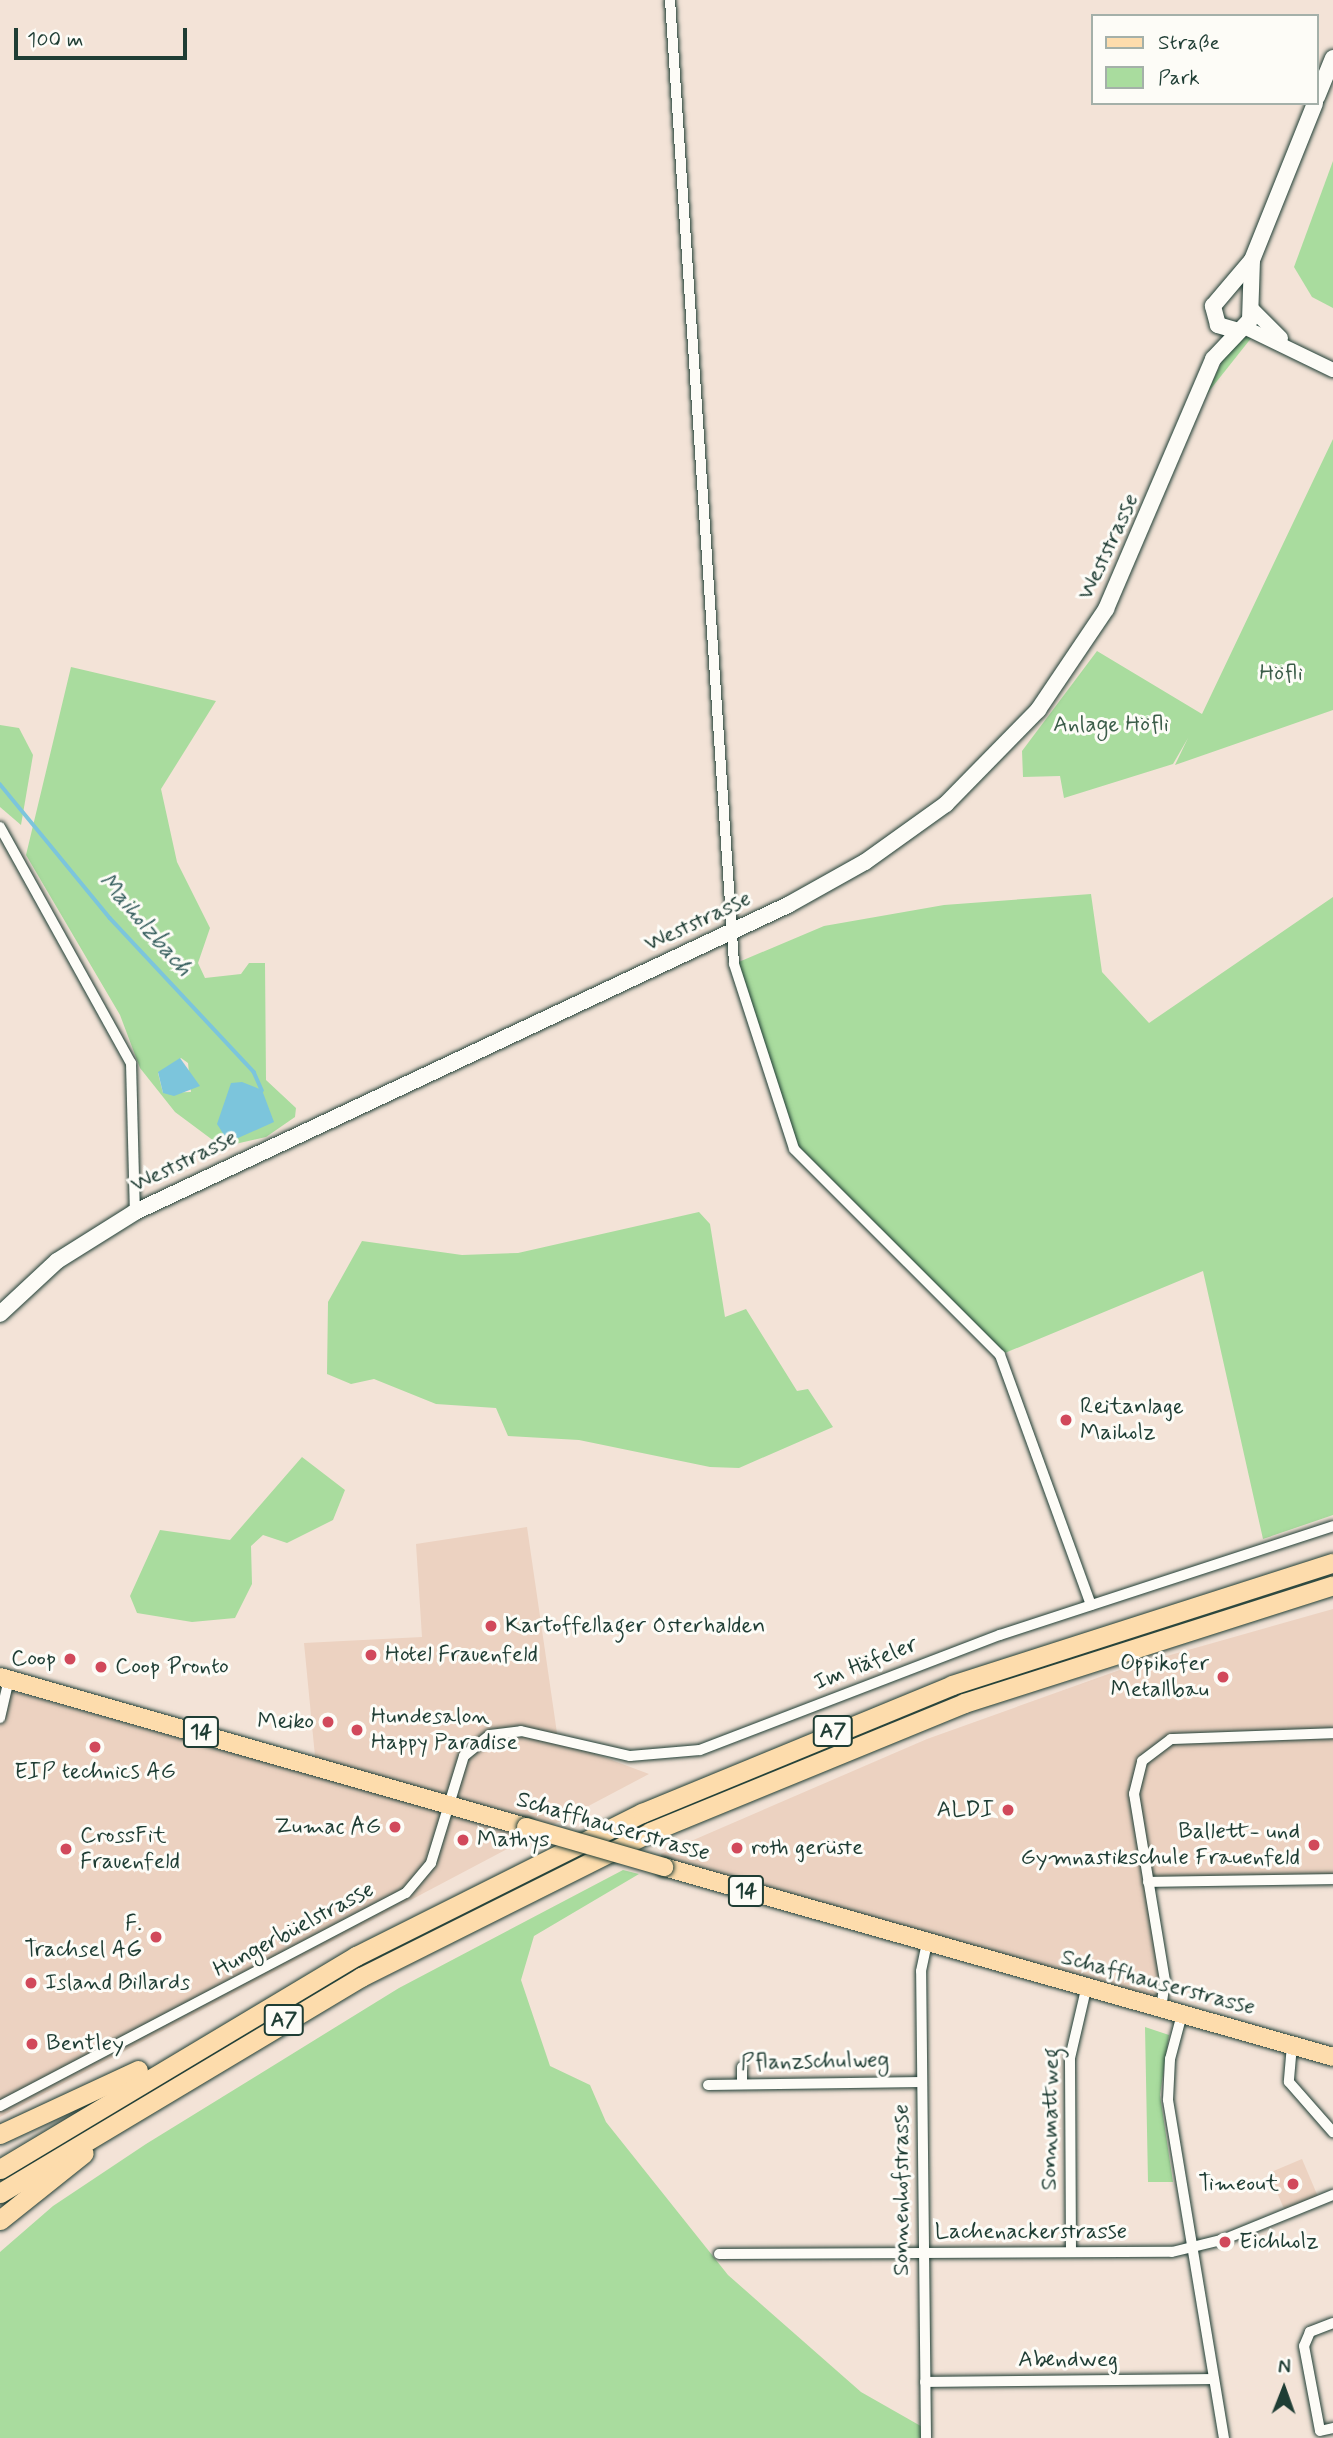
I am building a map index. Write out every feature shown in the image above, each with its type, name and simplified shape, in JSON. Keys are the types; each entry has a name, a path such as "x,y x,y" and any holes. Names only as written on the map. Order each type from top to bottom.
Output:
{"highway":[{"name":"A7","path":"0,2169 231,2026 490,1885 750,1765 1035,1656 1333,1563"},
{"name":"A7","path":"0,2193 151,2099 464,1923 747,1789 1061,1668 1333,1585"},
{"name":"A7","path":"0,2134 231,2026"},
{"name":"A7","path":"0,2221 151,2099"}],"main road":[{"path":"1319,92 1333,58"},
{"path":"1250,304 1227,292 1252,260 1314,105"},
{"name":"Weststrasse","path":"0,1314 57,1261 135,1212 728,934 892,845 975,778 1038,710 1112,598 1213,359 1239,328 1250,304 1252,260"},
{"name":"Weststrasse","path":"1213,359 1214,301 1227,292"},
{"path":"1215,321 1239,328"},
{"name":"Schaffhauserstrasse","path":"3,1674 1086,1989 1333,2057"}],"street":[{"path":"670,0 728,934 776,1110 794,1149 1000,1355 1091,1605"},
{"path":"1250,304 1284,341"},
{"path":"1239,328 1284,341 1333,370"},
{"path":"0,827 131,1063 135,1212"},
{"name":"Im Häfeler","path":"447,1804 464,1756 497,1732 535,1734 623,1755 690,1752 1091,1605 1333,1526"},
{"path":"0,1718 3,1674"},
{"path":"1161,2008 1165,1981 1134,1794 1150,1751 1186,1737 1333,1733"},
{"name":"Hungerbüelstrasse","path":"0,2106 406,1893 426,1873 447,1804"},
{"path":"1149,1882 1333,1879"},
{"name":"Sonnenhofstrasse","path":"926,2438 921,1971 928,1943"},
{"name":"Sonnmattweg","path":"1071,2252 1070,2059 1086,1989"},
{"path":"1182,2014 1167,2078 1211,2379 1224,2438"},
{"path":"1292,2045 1290,2082 1333,2132"},
{"path":"742,2067 742,2084"},
{"name":"Pflanzschulweg","path":"708,2085 922,2082"},
{"name":"Lachenackerstrasse","path":"719,2254 1192,2249 1333,2195"},
{"path":"1333,2323 1304,2338 1320,2431 1333,2428"},
{"name":"Abendweg","path":"925,2382 1211,2379"}],"shaded area":[{"path":"527,1527 558,1740 649,1774 0,2117 0,1688 317,1777 304,1643 422,1637 416,1544"},
{"path":"1333,1609 1333,1879 1149,1882 1165,1981 1161,2009 664,1867 661,1854 927,1739 1128,1667"},
{"name":"Timeout","path":"1302,2159 1318,2196 1284,2210 1269,2173"}],"green space":[{"path":"1333,161 1333,308 1312,297 1294,267"},
{"path":"1242,337 1252,337 1206,395 1228,349"},
{"path":"1333,439 1333,710 1175,765 1188,738 1173,764 1064,798 1060,776 1023,777 1022,751 1097,651 1202,714"},
{"path":"71,667 216,701 161,789 177,862 210,928 198,963 205,978 241,974 249,963 265,963 266,1080 296,1108 295,1117 266,1137 222,1147 175,1112 140,1068 120,1015 26,855","holes":["181,1058 188,1063 191,1092 163,1093 158,1073"]},
{"path":"0,725 19,728 33,755 21,825 0,807"},
{"path":"1091,894 1102,972 1149,1023 1333,897 1333,1515 1263,1539 1203,1271 1000,1355 794,1149 734,964 824,926 944,905"},
{"path":"699,1212 710,1224 725,1317 746,1309 797,1391 808,1389 833,1427 739,1468 710,1467 579,1440 508,1436 496,1408 436,1404 374,1379 351,1384 327,1374 328,1302 362,1241 462,1255 518,1253"},
{"path":"302,1457 345,1490 333,1520 287,1543 263,1535 251,1546 252,1584 235,1618 192,1622 137,1613 130,1596 160,1530 230,1540"},
{"path":"623,1870 639,1874 534,1936 521,1980 550,2066 590,2085 606,2122 728,2275 861,2392 926,2429 926,2438 0,2438 0,2252 53,2206 146,2144 399,1988"},
{"path":"1145,2027 1169,2035 1160,2095 1173,2182 1148,2182"}],"water":[{"path":"180,1058 200,1086 174,1096 163,1093 158,1072"},
{"path":"242,1082 262,1090 274,1122 238,1138 224,1135 217,1124 231,1083"}],"waterway":[{"name":"Maiholzbach","path":"0,784 110,918 254,1072 262,1090"}],"place":[{"name":"Reitanlage Maiholz","path":"1066,1420"},
{"name":"Kartoffellager Osterhalden","path":"491,1626"},
{"name":"Hotel Frauenfeld","path":"371,1655"},
{"name":"Coop","path":"70,1659"},
{"name":"Coop Pronto","path":"101,1667"},
{"name":"Oppikofer Metallbau","path":"1223,1677"},
{"name":"Meiko","path":"328,1722"},
{"name":"Hundesalon Happy Paradise","path":"357,1730"},
{"name":"EIP technics AG","path":"95,1747"},
{"name":"ALDI","path":"1008,1810"},
{"name":"Zumac AG","path":"395,1827"},
{"name":"Mathys","path":"463,1840"},
{"name":"Ballett- und Gymnastikschule Frauenfeld","path":"1314,1845"},
{"name":"roth gerüste","path":"737,1848"},
{"name":"CrossFit Frauenfeld","path":"66,1849"},
{"name":"F. Trachsel AG","path":"156,1937"},
{"name":"Island Billards","path":"31,1983"},
{"name":"Bentley","path":"32,2044"},
{"name":"Timeout","path":"1293,2184"},
{"name":"Eichholz","path":"1225,2242"}],"park label":[{"name":"Höfli","path":"1281,674"},
{"name":"Anlage Höfli","path":"1111,725"}]}
